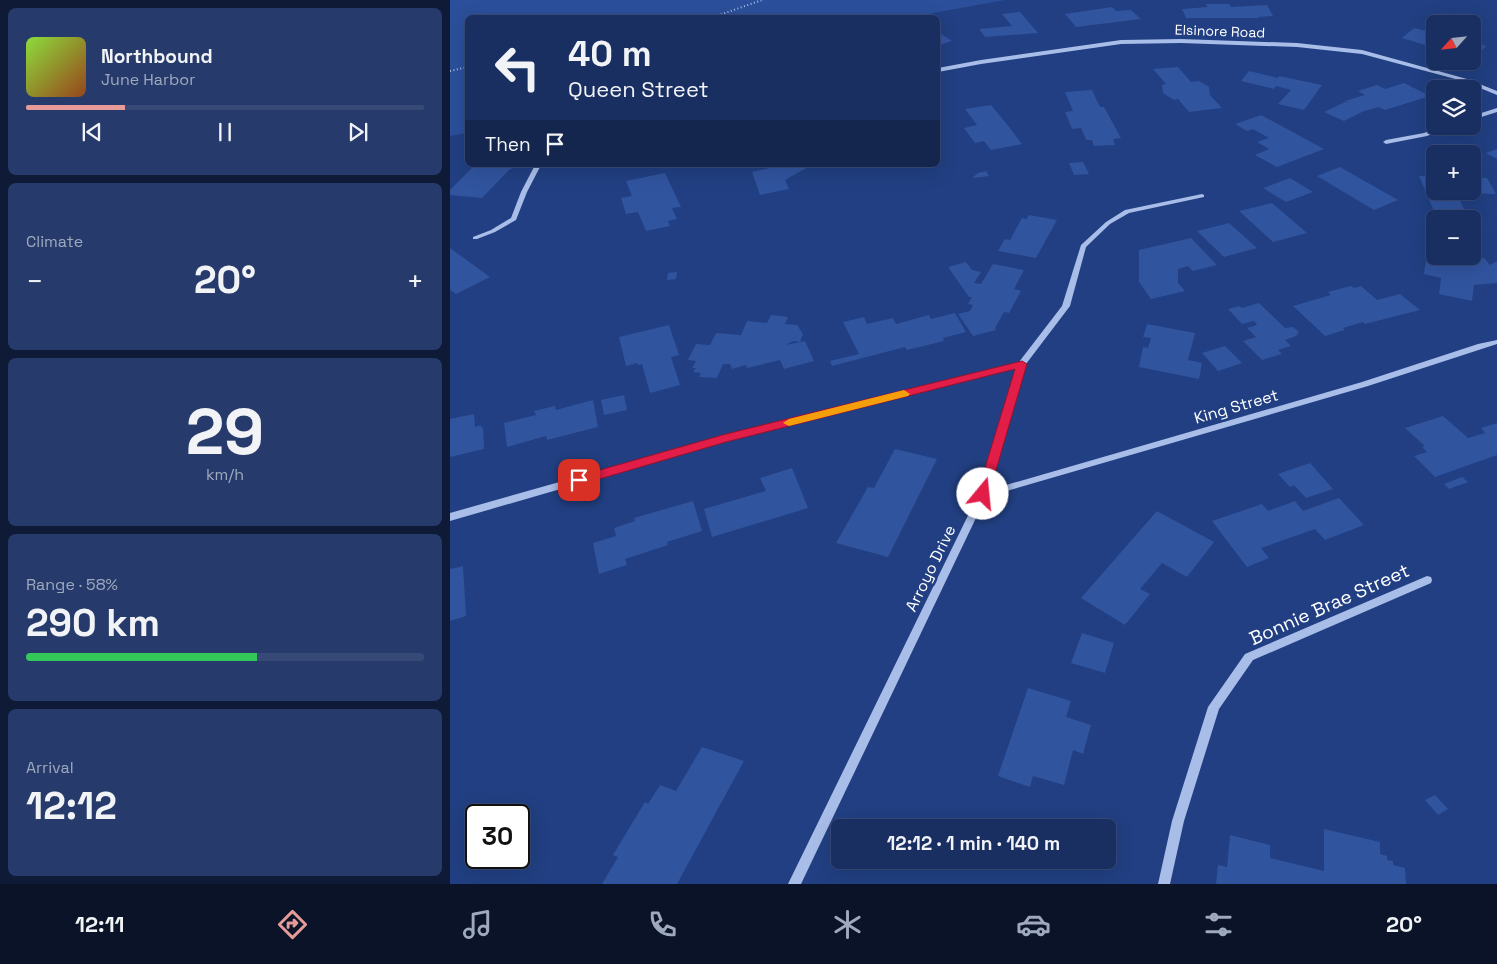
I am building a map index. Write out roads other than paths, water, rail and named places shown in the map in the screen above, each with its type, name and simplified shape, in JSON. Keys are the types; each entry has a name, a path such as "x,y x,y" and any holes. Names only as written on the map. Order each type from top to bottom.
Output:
{"street":[{"name":"Elsinore Road","path":"940,70 1121,42 1181,41 1297,45 1371,55 1465,80 1497,93"},
{"path":"1481,115 1497,110"},
{"path":"1386,142 1426,135"},
{"path":"476,238 514,219 524,192 537,167"},
{"name":"Arroyo Drive","path":"794,884 983,494 1022,364 1066,306 1083,246 1108,222 1127,211 1202,196"},
{"name":"King Street","path":"983,494 1365,384 1497,342"},
{"path":"450,517 726,438 1022,364"},
{"name":"Bonnie Brae Street","path":"1164,884 1178,821 1214,707 1249,657 1427,580"}]}
